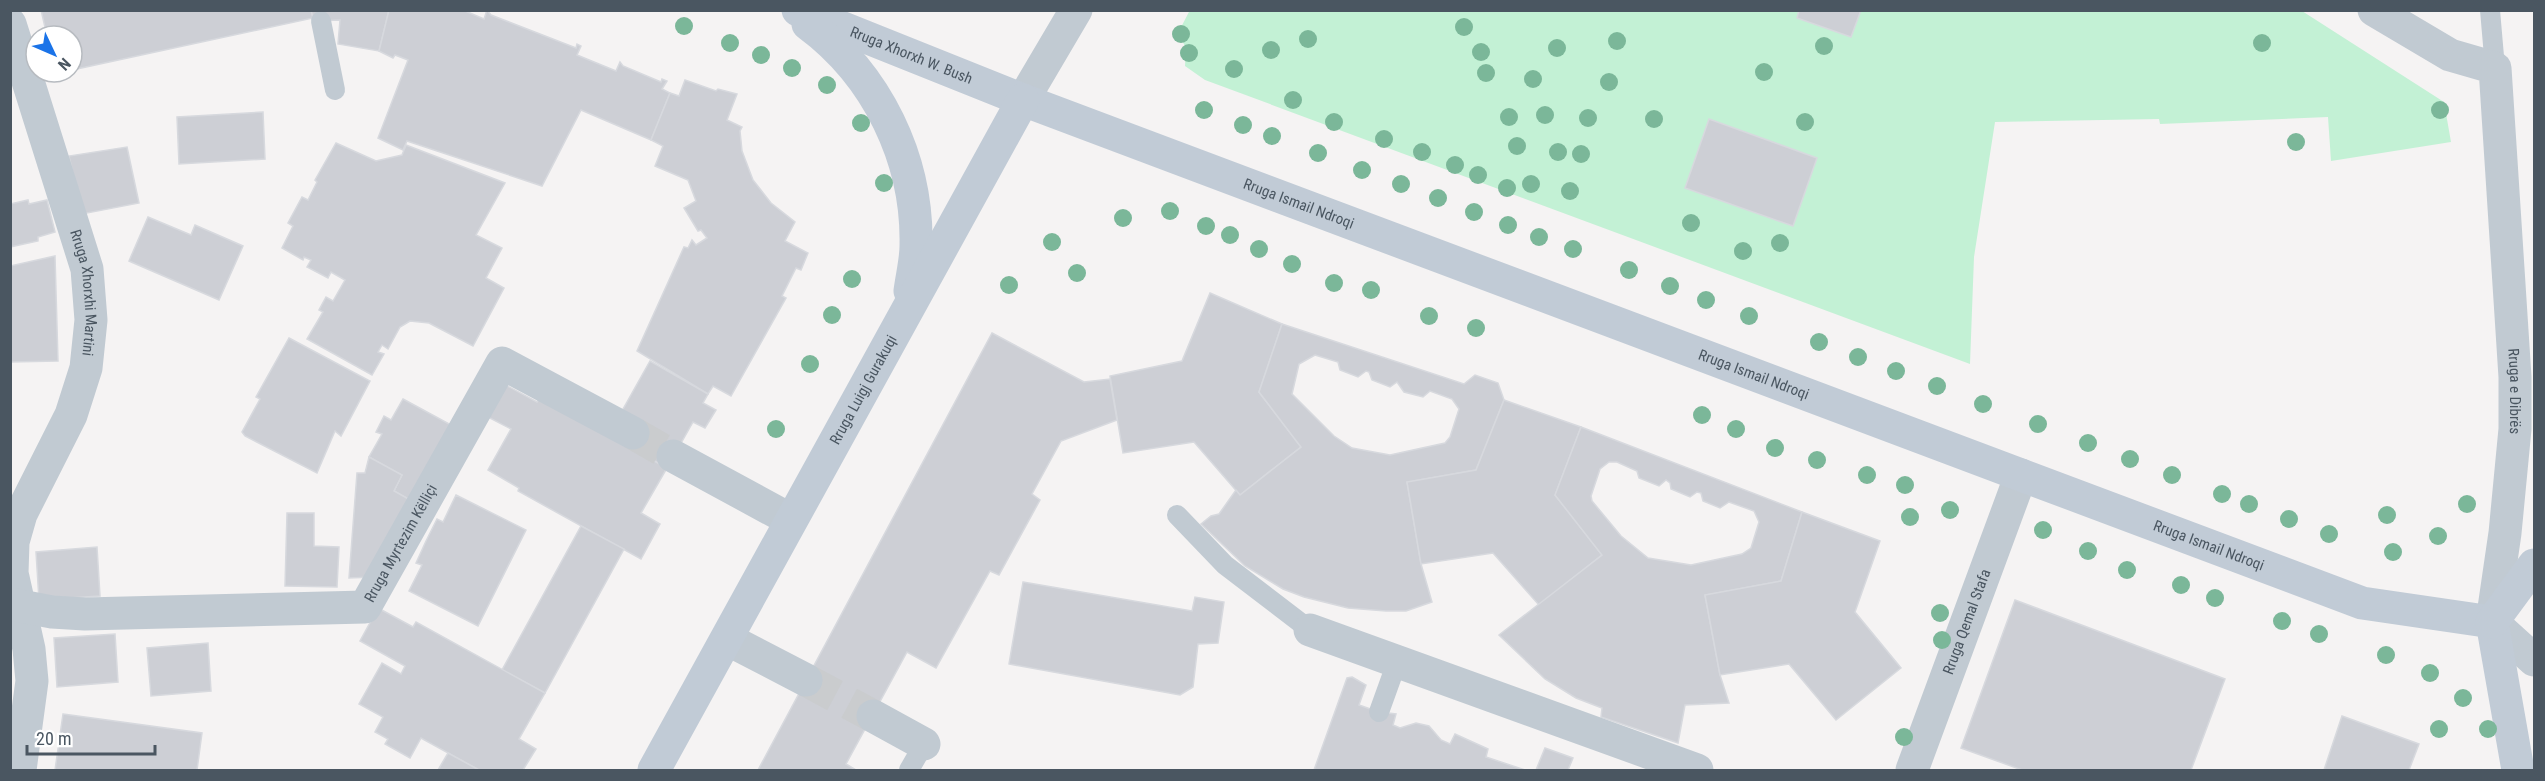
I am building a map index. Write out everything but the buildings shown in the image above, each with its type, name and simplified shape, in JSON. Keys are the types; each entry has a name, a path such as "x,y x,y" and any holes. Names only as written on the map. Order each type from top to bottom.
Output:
{"main road":[{"path":"790,10 850,60 878,100 896,136 910,181 916,246 907,310"},
{"name":"Rruga Xhorxh W. Bush","path":"798,10 1023,100"},
{"name":"Rruga Luigj Gurakuqi","path":"654,771 1023,100"},
{"name":"Rruga Ismail Ndroqi","path":"1023,100 2362,603 2492,622"},
{"path":"2492,622 2535,565"},
{"name":"Rruga e Dibrës","path":"2492,622 2518,771"}],"street":[{"name":"Rruga Luigj Gurakuqi","path":"1023,100 1076,10"},
{"path":"2374,10 2450,55 2495,68"},
{"name":"Rruga Xhorxhi Martini","path":"10,24 87,269 91,320 86,368 70,415 21,514 13,542 12,573 16,605 32,681 20,771"},
{"name":"Rruga e Dibrës","path":"2492,622 2523,481 2515,429 2515,377 2495,68"},
{"name":"Rruga Myrtezim Këlliçi","path":"16,605 85,614 365,607 502,363 633,433"},
{"path":"674,456 791,520"},
{"name":"Rruga Qemal Stafa","path":"1912,771 2020,475"},
{"path":"2492,622 2535,660"},
{"path":"1310,630 1697,771"},
{"path":"727,639 807,680"},
{"path":"873,716 917,757"}],"lane":[{"name":"Rruga e Dibrës","path":"2490,10 2495,68"},
{"path":"321,21 335,90"},
{"path":"1177,515 1225,565 1310,630"},
{"path":"1379,712 1396,662"}],"green space":[{"path":"1190,10 2302,11 2444,102 2451,142 2331,161 2328,117 2160,124 2159,119 1995,122 1974,257 1970,364 1205,80 1185,66 1186,48 1178,33"}],"tunnel":[{"path":"633,433 673,456"},
{"path":"806,680 873,716"}]}
